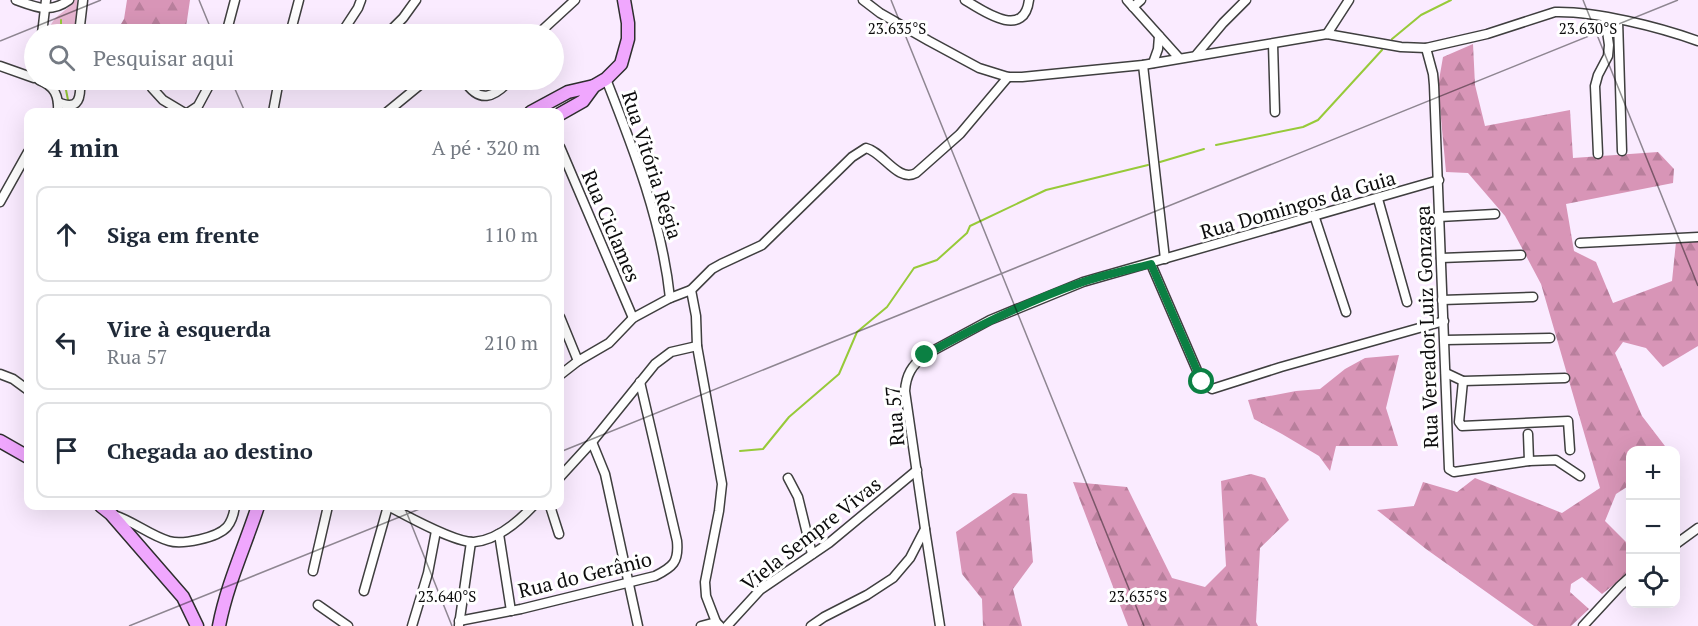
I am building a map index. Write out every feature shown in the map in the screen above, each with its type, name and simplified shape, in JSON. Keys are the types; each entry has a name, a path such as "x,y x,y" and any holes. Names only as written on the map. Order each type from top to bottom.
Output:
{"street":[{"path":"16,0 57,7 69,0"},
{"path":"81,24 83,0"},
{"path":"229,24 235,0"},
{"path":"293,24 299,0"},
{"path":"348,24 361,0"},
{"path":"396,24 416,0"},
{"path":"549,24 575,0"},
{"path":"538,108 568,92 594,86 606,79 621,64 626,50 628,23 624,0"},
{"path":"863,0 880,13 957,57 979,68 1008,77 1044,76 1143,65 1197,54 1327,34 1401,47 1426,48 1487,34 1555,12 1618,20 1657,28 1698,41"},
{"path":"965,0 989,15 1007,21 1020,18 1029,0"},
{"path":"1127,0 1179,58"},
{"path":"1134,7 1141,0"},
{"path":"1197,54 1246,0"},
{"path":"1327,34 1349,0"},
{"path":"43,24 46,5"},
{"path":"1598,154 1596,86 1598,75 1608,56 1609,45 1605,18"},
{"path":"1618,20 1622,151"},
{"path":"1153,63 1160,36"},
{"path":"1273,44 1275,112"},
{"name":"Rua Vereador Luiz Gonzaga","path":"1426,48 1433,74 1451,471 1529,461 1556,460 1580,476"},
{"path":"1143,65 1165,259"},
{"path":"0,66 24,74"},
{"path":"564,372 609,342 633,318 670,298 691,290 712,269 762,245 862,149 874,151 904,175 911,176 916,173 960,134 1008,77"},
{"name":"Rua Vitória Régia","path":"606,79 641,170 664,254 670,298"},
{"path":"564,112 583,101 594,86"},
{"path":"53,90 58,108"},
{"path":"58,102 69,105 77,102 81,90"},
{"path":"154,90 163,100 176,108"},
{"path":"194,108 206,90"},
{"path":"274,108 277,90"},
{"path":"392,108 414,90"},
{"path":"472,90 483,96 498,93 501,90"},
{"name":"Rua Ciclames","path":"564,156 633,318"},
{"path":"0,202 24,159"},
{"name":"Rua Domingos da Guia","path":"1165,259 1439,180"},
{"path":"1378,199 1407,302"},
{"path":"1439,217 1495,214"},
{"path":"1314,215 1346,312"},
{"path":"1580,243 1698,237"},
{"path":"1441,258 1521,255"},
{"name":"Rua 57","path":"940,626 905,391 906,380 916,362 949,341 990,320 1057,292 1083,282 1165,259"},
{"path":"1151,264 1202,382 1212,389 1444,321"},
{"path":"691,290 696,316 697,346 722,484 720,511 705,582 706,596 718,624 701,626"},
{"path":"1442,300 1533,297"},
{"path":"564,327 578,361"},
{"path":"1445,340 1550,338"},
{"path":"564,473 656,364 671,352 697,346"},
{"path":"1446,373 1463,381 1565,378"},
{"path":"0,374 13,379 24,387"},
{"path":"1463,381 1459,422 1462,426 1568,421 1570,450"},
{"name":"Rua do Gerânio","path":"459,623 628,583 655,576 670,569 678,549 640,382"},
{"path":"1528,434 1529,461"},
{"path":"0,441 24,455"},
{"path":"592,442 605,474 638,626"},
{"name":"Viela Sempre Vivas","path":"727,626 760,590 860,518 917,470"},
{"path":"788,478 798,497 812,554"},
{"path":"107,510 183,597 197,626"},
{"path":"109,510 162,539 177,543 202,539 222,531 228,526 234,510"},
{"path":"219,626 234,573 257,510"},
{"path":"313,571 327,510"},
{"path":"364,591 387,510"},
{"path":"396,510 436,531 471,542 499,534 529,510"},
{"path":"551,510 559,534"},
{"path":"811,626 893,578 910,558 925,528"},
{"path":"1680,541 1698,528"},
{"path":"412,626 428,573 436,531"},
{"path":"499,534 511,611"},
{"path":"459,623 471,542"},
{"path":"1583,626 1626,581"},
{"path":"318,605 348,626"}],"green space":[{"path":"127,0 190,0 186,24 121,24"},
{"path":"1473,44 1475,85 1485,126 1570,110 1573,158 1658,152 1674,169 1673,183 1566,204 1574,251 1596,262 1613,303 1672,281 1676,242 1698,242 1698,346 1663,367 1646,348 1623,342 1615,353 1642,416 1665,446 1626,446 1626,488 1616,494 1605,521 1626,542 1626,575 1602,594 1582,577 1571,584 1570,592 1589,609 1571,626 1534,626 1426,549 1377,510 1414,506 1423,482 1457,492 1475,478 1562,513 1600,488 1541,284 1505,216 1468,173 1446,172 1438,86 1443,57"},
{"path":"1399,355 1386,408 1398,446 1336,446 1330,471 1319,456 1254,419 1248,400 1320,389 1345,369 1365,358"},
{"path":"1251,474 1265,478 1289,520 1260,548 1256,622 1258,626 1128,626 1073,482 1127,487 1172,578 1205,587 1226,566 1221,481"},
{"path":"1013,493 1027,494 1033,562 1013,589 1022,626 983,626 982,599 962,574 956,532"}],"shaded area":[{"path":"73,0 77,0 77,24 52,24 56,18"}],"waterway":[{"path":"1392,39 1421,15 1451,0"},
{"path":"1216,145 1303,127 1318,120 1382,50"},
{"path":"66,90 68,100"},
{"path":"1160,162 1204,149"},
{"path":"740,451 763,449 789,417 839,374 857,332 887,307 914,268 937,260 967,233 970,226 1046,190 1148,165"}],"route":[{"path":"925,355 990,320 1057,292 1083,282 1151,264 1202,382"}]}
